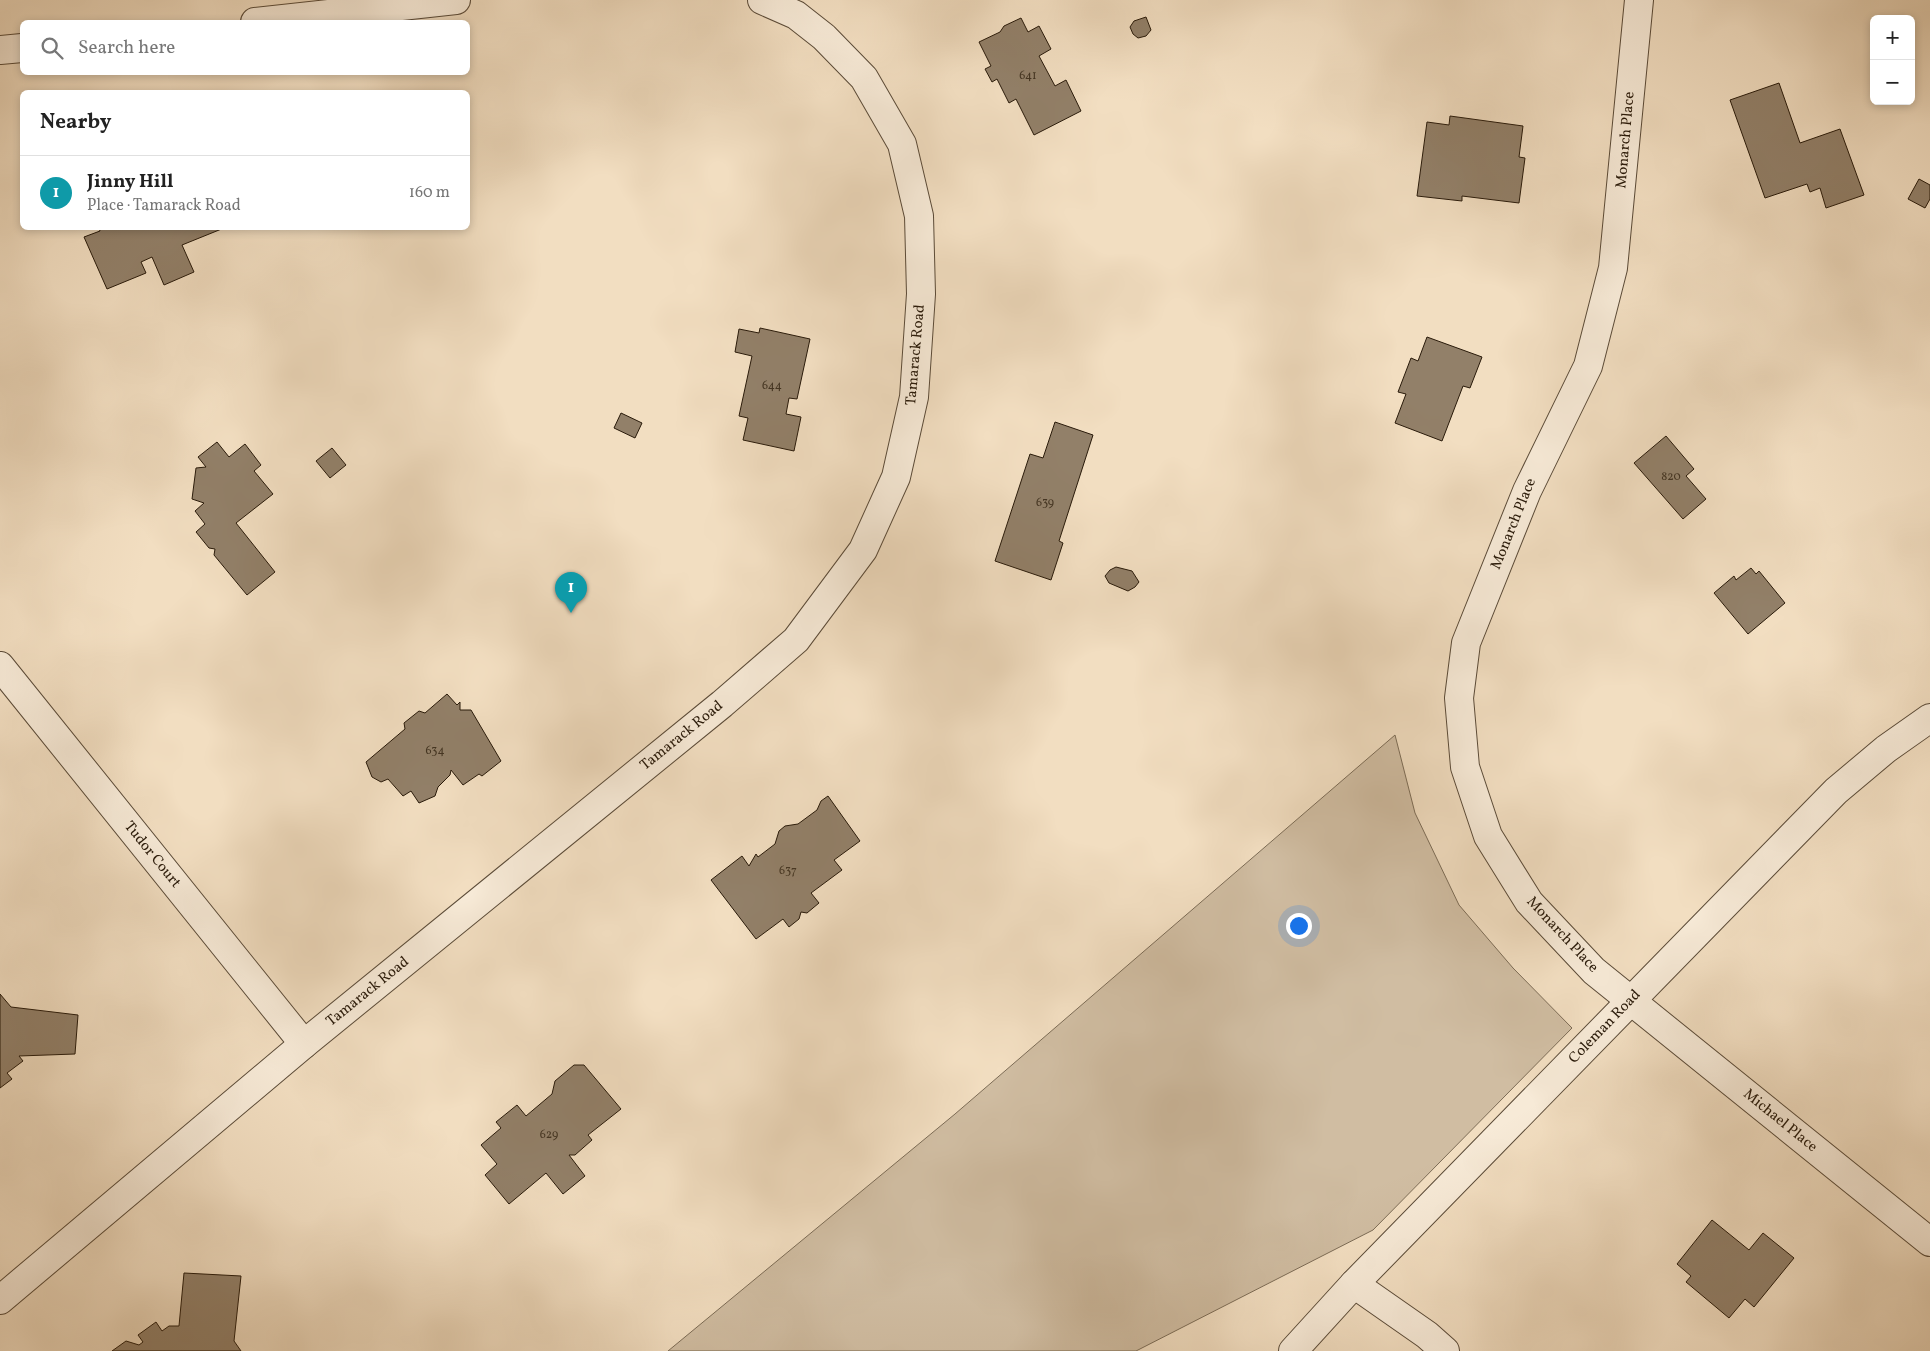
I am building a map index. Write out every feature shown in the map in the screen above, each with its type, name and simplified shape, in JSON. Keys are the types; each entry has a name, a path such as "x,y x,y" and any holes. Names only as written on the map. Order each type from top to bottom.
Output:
{"street":[{"path":"273,20 456,0"},
{"name":"Tamarack Road","path":"0,1300 304,1044 722,704 796,640 863,550 896,477 914,397 921,294 918,216 902,144 864,78 824,36 796,15 762,0"},
{"name":"Monarch Place","path":"1630,1001 1594,971 1529,902 1488,836 1465,767 1459,698 1466,643 1527,491 1588,366 1613,268 1639,0"},
{"path":"0,50 20,48"},
{"name":"Tudor Court","path":"0,666 304,1044"},
{"name":"Coleman Road","path":"1293,1351 1354,1284 1836,790 1886,749 1930,718"},
{"name":"Michael Place","path":"1630,1001 1930,1242"},
{"path":"1354,1284 1427,1335 1445,1351"}],"shaded area":[{"path":"1395,735 1415,813 1459,905 1513,968 1572,1028 1373,1230 1136,1351 668,1351 955,1114"}],"building":[{"path":"1146,17 1151,30 1146,36 1138,38 1133,34 1130,27 1134,21"},
{"path":"1021,18 1028,32 1039,26 1051,49 1039,56 1055,86 1066,80 1081,111 1034,135 1016,99 1009,103 997,79 992,82 985,69 991,66 979,42 1000,32 1004,26"},
{"path":"1779,83 1800,143 1840,129 1864,195 1826,208 1820,188 1810,192 1807,184 1765,198 1730,100"},
{"path":"1450,116 1523,126 1519,157 1525,158 1519,203 1462,196 1462,201 1417,196 1427,122 1449,125"},
{"path":"1919,179 1930,185 1930,199 1925,208 1908,199"},
{"path":"219,230 182,245 194,272 164,285 152,257 141,262 146,273 107,289 84,237 100,231"},
{"path":"760,328 810,339 797,399 789,398 786,414 801,417 794,451 743,440 748,418 739,416 752,356 735,352 739,329 759,333"},
{"path":"1427,337 1482,357 1470,388 1463,386 1442,441 1395,423 1406,394 1398,392 1411,358 1418,361"},
{"path":"621,413 642,423 635,438 614,428"},
{"path":"1055,422 1093,435 1059,541 1063,543 1051,580 995,561 1030,454 1043,458"},
{"path":"1666,436 1694,469 1686,476 1706,499 1683,519 1634,463"},
{"path":"217,442 229,457 245,444 261,465 254,471 273,494 236,523 275,572 247,595 214,555 215,549 209,548 196,532 205,524 195,511 204,503 192,499 196,468 206,467 198,457"},
{"path":"332,448 346,465 330,478 316,461"},
{"path":"1116,567 1132,571 1139,582 1135,587 1128,591 1109,583 1105,576"},
{"path":"1751,568 1756,574 1759,571 1785,603 1748,634 1714,593 1734,576 1736,580"},
{"path":"447,694 457,705 460,702 460,710 471,710 501,761 482,776 479,774 463,785 451,770 450,775 438,787 435,796 419,803 411,791 403,796 388,779 381,782 372,777 366,762 405,729 404,723 419,711 425,713"},
{"path":"828,796 860,841 834,860 842,870 811,893 819,903 807,913 801,912 799,919 789,927 783,919 756,939 711,880 742,856 749,866 756,854 758,857 775,844 779,831 785,826 798,824 817,810 821,801"},
{"path":"0,994 11,1007 78,1015 75,1054 19,1056 23,1061 7,1073 12,1079 0,1088"},
{"path":"574,1065 584,1065 621,1109 588,1135 592,1140 575,1155 569,1155 585,1176 563,1194 546,1173 509,1204 485,1175 497,1164 481,1145 501,1128 496,1122 517,1105 526,1116 552,1094 555,1081"},
{"path":"1712,1220 1749,1250 1763,1233 1794,1258 1754,1307 1745,1299 1729,1318 1686,1282 1691,1276 1677,1264"},
{"path":"184,1273 241,1276 234,1341 241,1351 112,1351 126,1341 139,1345 143,1342 138,1335 156,1322 162,1331 169,1326 179,1326"}],"place":[{"name":"Jinny Hill","path":"571,613"}]}
